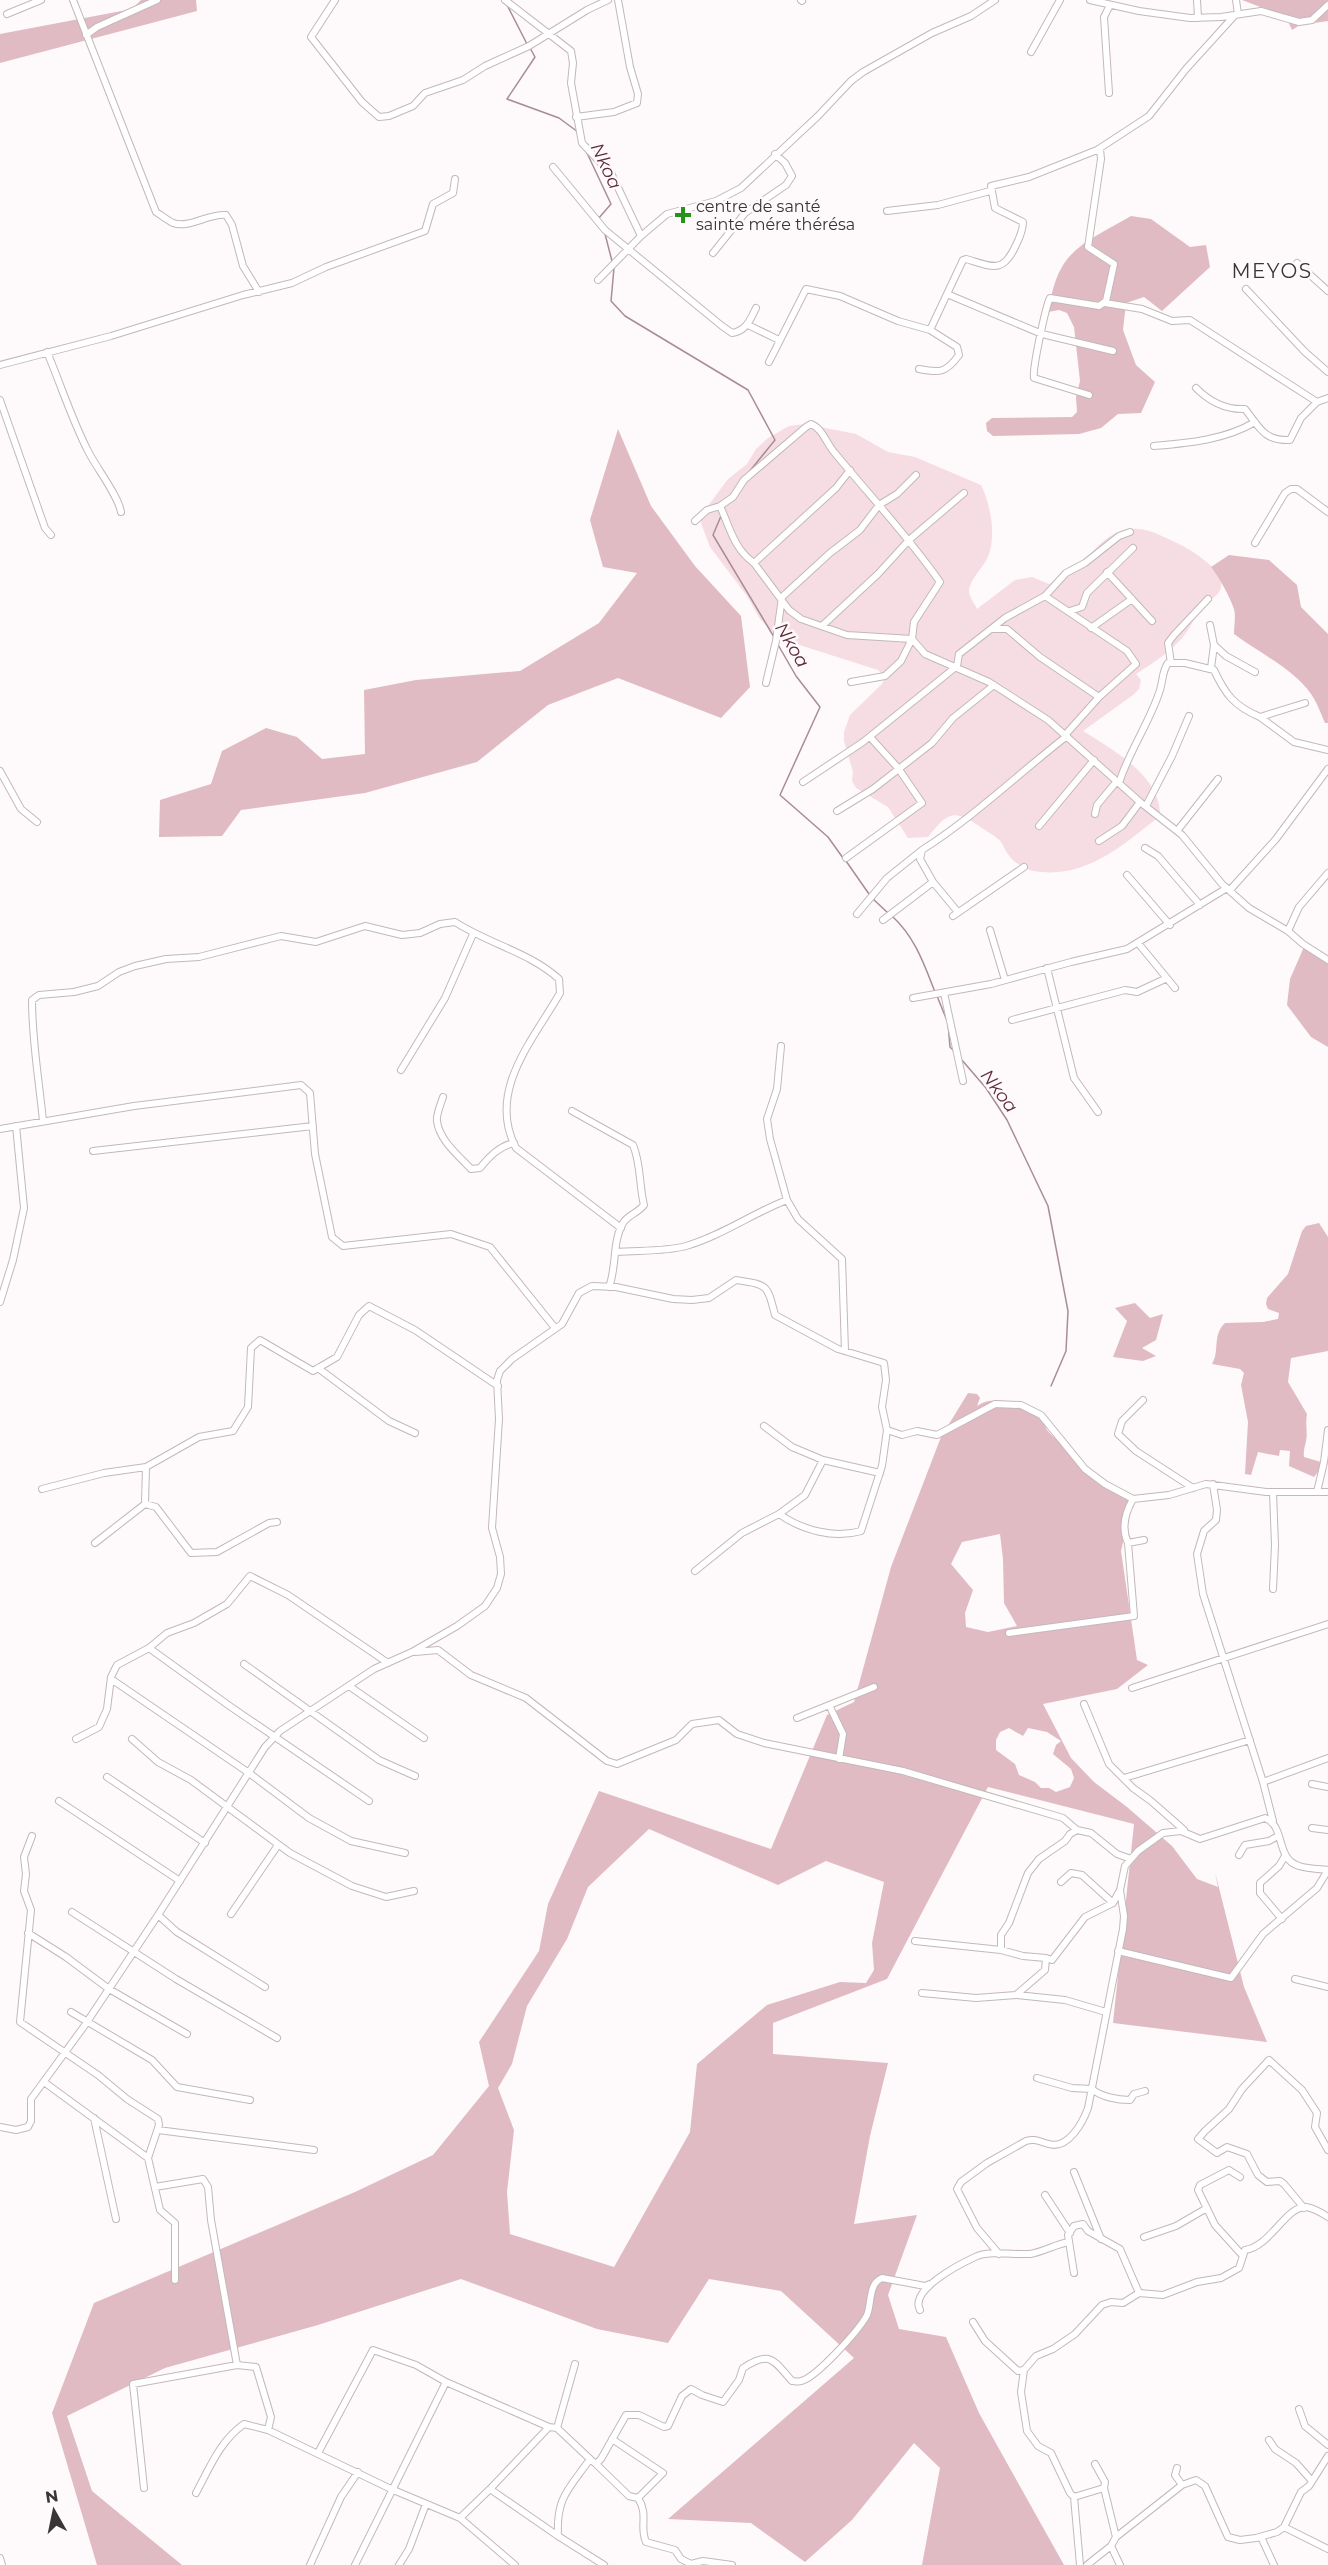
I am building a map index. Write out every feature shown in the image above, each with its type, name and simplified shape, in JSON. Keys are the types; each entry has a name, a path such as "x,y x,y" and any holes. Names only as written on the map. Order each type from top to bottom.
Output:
{"street":[{"path":"7,14 42,0"},
{"path":"73,0 156,212 174,224 216,214 226,215 232,225 243,266 259,292"},
{"path":"86,34 157,0"},
{"path":"334,0 311,37 362,102 379,117 389,116 413,106 425,93 463,80 485,66 529,46 609,0"},
{"path":"505,0 571,51 573,63 571,83 582,143 616,181 641,236"},
{"path":"576,117 614,112 637,103 638,94 630,67 618,0"},
{"path":"598,280 641,236 667,214 728,196 741,188 863,72 932,33 971,16 995,0"},
{"path":"1031,52 1060,0"},
{"path":"1090,0 1139,11 1198,18 1261,11 1299,22 1312,20 1328,5"},
{"path":"1197,0 1198,18"},
{"path":"930,330 963,260 992,267 1001,266 1010,258 1018,242 1023,222 995,208 990,191 991,186 1029,177 1100,149 1149,116 1185,69 1237,15 1236,0"},
{"path":"1109,93 1104,17 1110,5"},
{"path":"1100,149 1101,159 1088,248 1114,264 1105,303"},
{"path":"713,253 745,213 786,185 792,176 775,154"},
{"path":"553,167 605,230 732,333 748,325 756,308"},
{"path":"0,365 111,336 243,295 292,283 326,267 425,231 433,204 453,193 455,179"},
{"path":"887,211 938,205 990,191"},
{"path":"1297,263 1328,291"},
{"path":"769,362 806,289 840,296 898,321 930,330 957,347 959,356 951,367 944,371 919,369"},
{"path":"1246,289 1305,352 1328,372"},
{"path":"947,294 1042,334 1113,351"},
{"path":"1089,395 1034,378 1032,370 1042,334 1042,321 1050,298 1099,306 1105,303 1142,309 1173,321 1190,320 1317,402"},
{"path":"748,325 779,340"},
{"path":"47,352 87,450 108,487 119,500 121,512"},
{"path":"1196,388 1207,399 1232,410 1245,409 1262,432 1275,441 1290,440 1301,418 1317,402 1328,398"},
{"path":"0,400 45,528 51,535"},
{"path":"1154,446 1208,439 1241,430 1255,422"},
{"path":"695,520 707,510 720,506 733,497 744,480 811,424 818,427 832,450 895,521 940,582 914,622 912,639 900,661 885,676 851,682"},
{"path":"754,563 836,488 850,470"},
{"path":"766,683 776,641 782,597 830,553 860,530 879,505 897,494 916,475"},
{"path":"1255,543 1285,493 1291,489 1297,489 1328,512"},
{"path":"823,625 878,574 909,540 964,493"},
{"path":"720,506 735,544 782,597 789,610 801,619 847,635 912,639 925,654 957,666 994,685 1067,735 1143,804 1177,831 1228,889 1250,908 1288,931 1302,944 1328,960"},
{"path":"803,782 870,736 957,666 959,654 992,629 1045,596 1066,573 1085,563 1119,536 1130,532"},
{"path":"1071,611 1082,607 1087,593 1133,548"},
{"path":"1107,572 1152,621"},
{"path":"857,914 887,878 922,850 959,826 1067,735 1099,697 1136,664 1127,651 1091,628 1071,611 1045,596"},
{"path":"1091,628 1132,599"},
{"path":"1172,663 1168,643 1208,599"},
{"path":"1210,625 1214,645 1211,668"},
{"path":"992,629 1007,629 1040,657 1099,697"},
{"path":"1214,645 1226,656 1255,672"},
{"path":"1095,814 1097,805 1118,782 1160,691 1166,666 1172,663 1211,668 1218,682 1234,701 1294,742 1328,750"},
{"path":"837,811 873,789 932,743 953,718 994,685"},
{"path":"1260,717 1305,703"},
{"path":"1099,841 1122,826 1143,804 1172,756 1189,716"},
{"path":"846,858 922,803 898,768 870,736"},
{"path":"1039,826 1094,760"},
{"path":"913,998 1005,980 1127,950 1228,889 1276,839 1297,808 1321,782 1328,769"},
{"path":"0,771 21,809 37,822"},
{"path":"1177,831 1218,779"},
{"path":"1144,848 1158,856 1200,905"},
{"path":"922,850 920,859 955,914 1024,867"},
{"path":"1288,931 1299,908 1328,873"},
{"path":"1127,875 1170,925"},
{"path":"883,920 933,882"},
{"path":"43,1121 32,1037 32,1000 39,995 74,992 98,986 119,972 135,966 166,959 199,957 281,936 316,942 365,926 402,935 420,933 440,924 455,922 473,934 513,949 548,969 560,980 560,993 516,1065 506,1104 514,1143 516,1148 621,1228"},
{"path":"990,930 1005,980"},
{"path":"401,1070 445,998 473,934"},
{"path":"1138,943 1165,979 1175,988"},
{"path":"1047,968 1074,1078 1098,1112"},
{"path":"1012,1020 1125,990 1137,992 1165,979"},
{"path":"944,993 963,1081"},
{"path":"781,1046 777,1089 767,1119 770,1139 787,1200 798,1219 842,1259 845,1351"},
{"path":"0,1129 134,1106 301,1085 310,1093 315,1154 332,1237 343,1246 451,1234 490,1247 555,1328"},
{"path":"443,1097 436,1119 440,1131 450,1147 471,1169 480,1168 488,1158 505,1145 514,1143"},
{"path":"572,1111 633,1145 638,1155 639,1186 644,1204 639,1212 624,1221 621,1228 617,1239 615,1272 609,1287"},
{"path":"0,1302 13,1260 24,1208 16,1126"},
{"path":"93,1151 313,1126"},
{"path":"616,1252 683,1247 706,1239 759,1211 787,1200"},
{"path":"0,2127 16,2130 28,2127 31,2121 31,2099 88,2021 265,1747 274,1737 349,1686 457,1626 485,1606 497,1588 501,1574 500,1557 492,1528 500,1371 512,1359 562,1324 579,1293 592,1286 609,1287 692,1300 709,1298 736,1280 761,1284 769,1292 776,1315 845,1351 884,1363 886,1380 882,1407 887,1430 880,1473 861,1531 828,1533 807,1529 779,1514"},
{"path":"42,1489 104,1473 146,1467 199,1437 233,1431 248,1407 251,1348 260,1340 314,1371 337,1357 359,1314 369,1306 416,1330 498,1386"},
{"path":"318,1368 390,1421 415,1433"},
{"path":"1143,1400 1122,1421 1118,1434 1136,1451 1192,1488"},
{"path":"887,1430 902,1435 917,1431 937,1435 995,1404 1021,1405 1041,1415 1085,1469 1105,1485 1133,1499 1169,1495 1213,1484 1273,1492 1328,1492"},
{"path":"764,1426 792,1447 823,1460 880,1473"},
{"path":"1317,1492 1328,1430"},
{"path":"694,1571 742,1533 779,1514 805,1495 823,1460"},
{"path":"96,1544 145,1504 146,1467"},
{"path":"1118,1951 1231,1978 1263,1934 1317,1888 1328,1870 1297,1866 1285,1856 1203,1594 1197,1554 1204,1531 1216,1520 1217,1510 1213,1484"},
{"path":"1273,1492 1275,1545 1273,1589"},
{"path":"1009,1633 1134,1616 1128,1543 1123,1523 1133,1499"},
{"path":"145,1504 156,1508 170,1523 191,1553 217,1552 269,1523 277,1522"},
{"path":"1128,1543 1143,1540"},
{"path":"76,1739 99,1727 107,1709 111,1677 117,1665 149,1648 166,1633 194,1623 227,1604 250,1576 288,1594 387,1663"},
{"path":"1132,1688 1328,1624"},
{"path":"149,1648 369,1801"},
{"path":"412,1652 438,1650 471,1675 526,1698 607,1761 617,1764 675,1740 693,1724 719,1720 737,1734 764,1743 903,1771 1063,1818 1077,1830 1091,1833 1117,1854 1131,1859"},
{"path":"244,1664 379,1760 415,1776"},
{"path":"114,1681 249,1773 309,1818 351,1841 405,1853"},
{"path":"349,1686 424,1738"},
{"path":"797,1718 830,1707 874,1687"},
{"path":"1084,1704 1109,1764 1190,1833 1200,1839 1251,1821 1265,1818 1273,1821"},
{"path":"830,1707 843,1734 839,1758"},
{"path":"132,1738 158,1762 191,1780 278,1845 352,1886 386,1897 414,1891"},
{"path":"1124,1778 1250,1740"},
{"path":"1263,1782 1328,1758"},
{"path":"107,1777 205,1843"},
{"path":"1312,1784 1328,1787"},
{"path":"59,1801 180,1881"},
{"path":"1312,1828 1328,1830"},
{"path":"1000,1950 1001,1935 1009,1923 1028,1873 1039,1859 1077,1830"},
{"path":"915,1941 1000,1950 1052,1960 1085,1917 1113,1903 1120,1890 1125,1866 1131,1859 1163,1833 1181,1831 1190,1833"},
{"path":"32,1836 24,1857 27,1874 24,1891 31,1910 20,2022 158,2119 158,2130 148,2158 160,2210 175,2223 175,2280"},
{"path":"1239,1854 1245,1845 1269,1841 1278,1836"},
{"path":"231,1914 278,1845"},
{"path":"1282,1919 1260,1893 1260,1883 1279,1866 1285,1856"},
{"path":"1061,1882 1071,1873 1082,1875 1113,1903"},
{"path":"999,2254 977,2228 957,2189 961,2182 987,2163 1026,2141 1033,2139 1051,2145 1062,2142 1081,2125 1092,2089 1124,1916 1120,1890"},
{"path":"72,1912 277,2038"},
{"path":"158,1915 177,1932 265,1987"},
{"path":"28,1933 66,1956 109,1989 187,2034"},
{"path":"1016,1995 1045,1970 1046,1958"},
{"path":"1295,1979 1328,1987"},
{"path":"922,1993 976,1998 1016,1995 1065,2000 1106,2012"},
{"path":"71,2012 152,2060 177,2087 250,2100"},
{"path":"1328,2150 1315,2127 1317,2113 1302,2090 1269,2060 1242,2089 1229,2109 1198,2139 1217,2153 1227,2147 1247,2154 1258,2175 1268,2182 1280,2181 1304,2208 1328,2217"},
{"path":"1037,2078 1072,2088 1092,2089 1097,2093 1123,2100 1130,2100 1134,2094 1145,2091"},
{"path":"44,2082 148,2158"},
{"path":"94,2118 116,2219"},
{"path":"158,2130 314,2150"},
{"path":"1240,2177 1228,2170 1200,2185 1198,2190 1215,2225 1242,2256"},
{"path":"1074,2172 1101,2239"},
{"path":"154,2187 203,2179 208,2187 211,2220 237,2365"},
{"path":"1045,2195 1070,2233"},
{"path":"1144,2237 1176,2226 1207,2208"},
{"path":"1080,2565 1074,2497 1051,2453 1038,2446 1027,2431 1020,2392 1024,2370 1036,2356 1053,2349 1075,2334 1102,2305 1111,2302 1123,2303 1139,2293 1163,2295 1197,2282 1221,2278 1239,2268 1245,2250 1251,2249 1270,2235 1295,2210 1304,2208"},
{"path":"1074,2273 1067,2240 1074,2226 1083,2224 1088,2231 1120,2249 1139,2293"},
{"path":"596,2464 623,2419 630,2413 639,2415 661,2427 668,2426 682,2396 691,2389 702,2396 723,2402 739,2380 743,2368 753,2361 769,2358 775,2360 792,2382 802,2381 832,2357 866,2318 873,2286 878,2280 890,2279 925,2286 975,2257 1032,2254 1069,2242"},
{"path":"920,2310 919,2298 930,2284"},
{"path":"973,2322 985,2340 1018,2371 1024,2370"},
{"path":"318,2452 374,2350 416,2366 446,2382 549,2427 557,2428 629,2496 638,2498 645,2508 643,2535 646,2542 675,2550 681,2559 691,2564 703,2561 732,2565"},
{"path":"557,2428 575,2364"},
{"path":"144,2488 133,2384 237,2365 256,2367 271,2417 268,2430"},
{"path":"355,2565 446,2382"},
{"path":"1299,2409 1305,2426 1328,2445"},
{"path":"196,2493 221,2446 231,2433 244,2424 268,2430 391,2489 459,2518 515,2565"},
{"path":"459,2518 549,2427"},
{"path":"612,2439 663,2473 638,2498"},
{"path":"1269,2440 1275,2449 1296,2463 1312,2481"},
{"path":"1087,2565 1111,2546 1116,2537 1182,2485 1196,2480 1205,2486 1228,2537 1240,2540 1261,2537 1284,2527 1302,2492 1328,2456"},
{"path":"558,2536 557,2513 566,2490 590,2458"},
{"path":"1095,2464 1105,2482 1104,2488 1116,2537"},
{"path":"1177,2468 1175,2475 1182,2485"},
{"path":"310,2565 341,2497 358,2472"},
{"path":"1074,2497 1104,2488"},
{"path":"490,2489 604,2565"},
{"path":"399,2565 409,2549 426,2504"},
{"path":"1284,2527 1328,2549"},
{"path":"1261,2537 1274,2565"},
{"path":"1111,2546 1120,2565"},
{"path":"0,2558 2,2565"}],"shaded area":[{"path":"141,0 196,0 197,11 0,63 0,34 132,9"},
{"path":"1242,0 1328,0 1328,21 1300,25 1292,30 1286,17"},
{"path":"1131,216 1151,219 1190,247 1206,245 1210,267 1162,311 1144,297 1126,303 1123,330 1136,365 1155,382 1141,413 1118,414 1101,428 1079,434 993,436 987,431 986,423 992,418 1072,417 1077,412 1076,397 1080,381 1074,327 1067,313 1059,310 1048,312 1053,289 1062,267 1075,251"},
{"path":"805,424 856,434 888,452 915,457 981,485 988,502 992,522 992,541 987,559 973,579 969,592 977,609 1015,580 1032,577 1049,584 1061,579 1080,565 1105,540 1121,531 1131,529 1151,532 1183,546 1214,569 1221,581 1220,590 1202,606 1181,639 1163,656 1136,674 1141,680 1139,689 1133,695 1083,731 1108,746 1144,777 1153,789 1160,816 1117,849 1087,865 1053,872 1034,871 1016,863 999,840 991,834 970,820 956,815 946,818 928,837 908,838 888,807 856,788 852,781 853,772 844,741 844,732 850,715 882,684 885,677 878,670 790,642 773,632 760,619 747,596 710,547 701,523 702,514 728,479 747,464 756,449 768,438 789,426"},
{"path":"618,429 651,506 695,566 741,616 750,687 721,718 618,678 548,705 477,762 365,793 241,810 222,836 159,837 160,800 211,784 222,751 266,728 297,737 322,759 365,754 364,690 416,680 520,671 599,623 637,573 603,567 590,520"},
{"path":"1229,555 1269,560 1297,585 1301,607 1328,634 1328,723 1325,723 1311,694 1296,677 1234,634 1234,609 1211,567"},
{"path":"1304,947 1328,963 1328,1047 1311,1037 1287,1005 1290,979"},
{"path":"1319,1223 1328,1237 1328,1351 1291,1358 1288,1382 1307,1414 1304,1457 1321,1462 1321,1468 1314,1477 1289,1466 1290,1451 1280,1450 1279,1456 1258,1452 1251,1475 1245,1474 1248,1422 1241,1385 1244,1373 1240,1369 1212,1364 1216,1354 1217,1338 1225,1323 1263,1322 1278,1319 1279,1313 1268,1309 1267,1298 1288,1274 1302,1231 1306,1226"},
{"path":"1135,1303 1150,1318 1163,1314 1156,1340 1142,1348 1156,1356 1143,1361 1113,1357 1127,1321 1115,1308"},
{"path":"968,1393 977,1394 980,1398 977,1406 993,1400 1011,1403 1029,1411 1043,1421 1049,1433 1069,1448 1071,1457 1133,1498 1121,1551 1137,1660 1148,1665 1117,1689 1043,1704 1071,1758 1094,1782 1172,1846 1197,1879 1218,1887 1215,1872 1244,1987 1267,2042 1113,2023 1134,1824 988,1787 887,1979 773,2023 773,2054 888,2063 870,2136 854,2224 917,2215 888,2295 899,2329 946,2337 979,2413 1064,2565 922,2565 940,2468 914,2443 852,2520 805,2562 751,2523 668,2519 854,2358 781,2291 709,2279 668,2343 597,2329 461,2279 318,2325 165,2368 67,2416 92,2491 182,2565 97,2565 52,2413 94,2303 355,2192 433,2155 489,2086 479,2042 539,1951 548,1904 599,1791 771,1849 827,1715 854,1702 891,1567 941,1437","holes":["1000,1534 1004,1603 1017,1626 988,1632 966,1627 965,1613 973,1590 951,1564 962,1542","1009,1728 1023,1736 1028,1728 1047,1732 1061,1741 1056,1745 1053,1754 1071,1769 1074,1778 1070,1787 1056,1792 1049,1788 1041,1788 1035,1782 1019,1775 1015,1764 996,1750 996,1740 1000,1732","649,1829 778,1885 826,1861 884,1882 872,1943 874,1970 866,1983 840,1982 767,2005 697,2064 690,2132 614,2267 510,2234 507,2192 514,2130 498,2088 512,2064 527,2006 567,1939 588,1887"]}],"waterway":[{"name":"Nkoa","path":"506,3 527,44"},
{"name":"Nkoa","path":"530,48 535,57 507,99 559,118 578,132"},
{"name":"Nkoa","path":"587,153 611,204 598,219"},
{"name":"Nkoa","path":"605,234 612,261"},
{"name":"Nkoa","path":"614,268 611,301 625,316 748,390 775,440 749,472"},
{"name":"Nkoa","path":"721,516 713,535 774,637"},
{"name":"Nkoa","path":"777,643 796,676 820,707 780,795 828,837 843,858"},
{"name":"Nkoa","path":"846,861 869,894"},
{"name":"Nkoa","path":"872,898 888,913"},
{"name":"Nkoa","path":"892,916 913,942 935,992"},
{"name":"Nkoa","path":"937,996 948,1023 950,1047 954,1051"},
{"name":"Nkoa","path":"961,1059 986,1088 1007,1120 1048,1206 1068,1311 1066,1351 1051,1386"}],"place":[{"name":"centre de santé sainte mére thérésa","path":"683,215"}],"district":[{"name":"MEYOS","path":"1272,271"}]}
